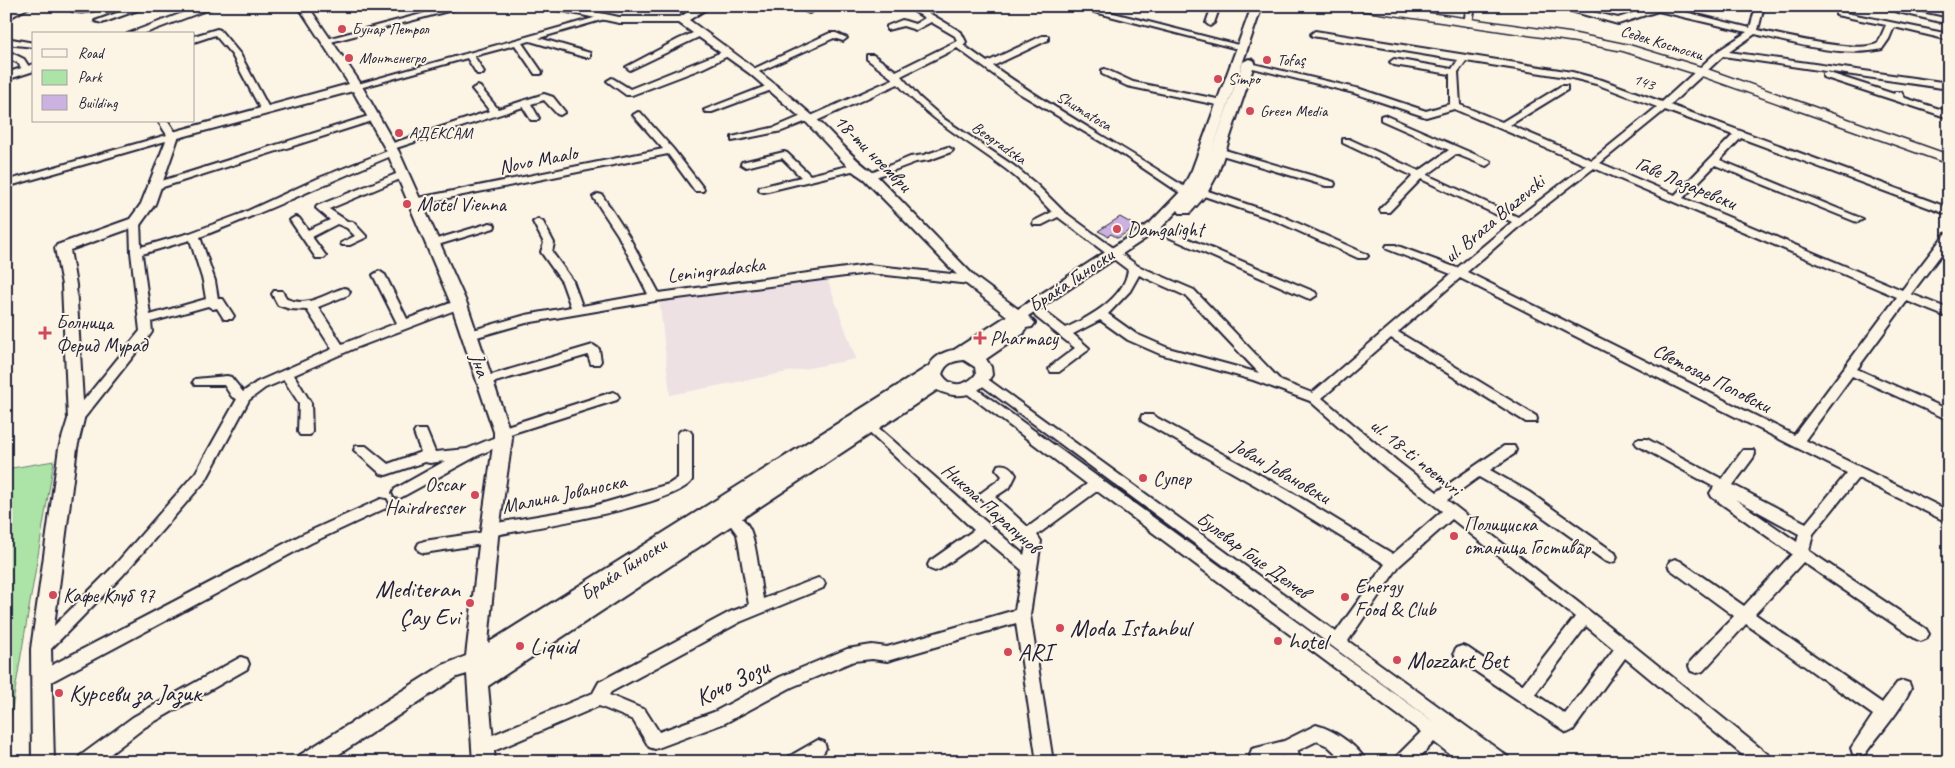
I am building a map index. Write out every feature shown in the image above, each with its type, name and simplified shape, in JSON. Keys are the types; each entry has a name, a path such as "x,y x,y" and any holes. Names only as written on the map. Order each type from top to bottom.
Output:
{"main road":[{"name":"Седек Костоски","path":"1353,6 1603,42 1700,71 1949,160"}],"street":[{"path":"66,6 71,9 84,10 99,6"},
{"path":"99,21 145,6"},
{"path":"138,32 212,6"},
{"name":"Јна","path":"304,6 375,117 391,150 459,304 502,436 476,661 483,755"},
{"path":"327,40 463,6"},
{"path":"553,6 604,18 682,20 706,6"},
{"path":"668,6 695,13"},
{"path":"797,6 809,11"},
{"path":"735,139 809,119 897,77 962,42 958,34 909,6"},
{"path":"1075,6 1242,48"},
{"path":"1210,23 1216,6"},
{"name":"Браќа Гиноски","path":"477,682 869,427 936,376 943,360 958,355 1023,320 1040,314 1195,194 1199,170 1257,6"},
{"name":"Браќа Гиноски","path":"975,359 1023,320 1117,255 1163,231 1195,194 1211,173 1269,6"},
{"path":"1468,24 1471,6"},
{"path":"1557,6 1618,21 1660,8 1799,42 1873,50 1879,47 1886,39 1891,24"},
{"path":"1753,32 1760,6"},
{"path":"1876,6 1949,22"},
{"path":"6,18 25,7"},
{"path":"1839,13 1949,37"},
{"path":"6,184 265,110 604,18"},
{"path":"890,28 902,23 916,27 931,18"},
{"name":"18-ти ноември","path":"682,20 753,71 809,119 856,167 869,176 970,280 1023,320"},
{"path":"195,39 217,32 236,54 265,110"},
{"name":"ul. Braza Blazevski","path":"1314,398 1519,221 1664,106 1721,53 1753,32"},
{"path":"630,67 657,55 683,39 700,33"},
{"name":"143","path":"1315,34 1599,82 1949,212"},
{"path":"753,71 833,35 843,38"},
{"path":"983,76 990,68 1045,38"},
{"path":"531,39 587,55"},
{"path":"6,40 32,45"},
{"path":"517,42 538,72"},
{"name":"Shumatosa","path":"958,45 1022,91 1195,194 1278,218 1362,256"},
{"path":"6,53 31,69"},
{"path":"612,81 629,92 700,66 727,53"},
{"path":"1721,53 1791,63 1826,71 1949,86"},
{"path":"469,55 480,72"},
{"name":"Beogradska","path":"870,57 897,77 941,121 1017,174 1059,213 1117,255"},
{"path":"1248,64 1357,91 1426,114 1455,106 1454,72 1464,58"},
{"path":"1394,62 1454,72"},
{"path":"6,77 31,69"},
{"path":"1826,71 1902,100 1949,115"},
{"path":"1105,72 1130,84 1169,94 1222,103"},
{"path":"1890,78 1902,100"},
{"path":"709,110 771,87"},
{"path":"1502,126 1564,88"},
{"path":"477,89 496,113"},
{"path":"136,252 194,235 245,216 391,150 526,103 544,98 550,100 560,112"},
{"path":"526,103 534,118"},
{"name":"Гаве Лазаревски","path":"1455,106 1949,314"},
{"path":"638,115 670,151 699,189"},
{"path":"156,186 375,117"},
{"path":"1384,118 1486,163"},
{"path":"43,762 40,730 41,649 68,448 76,419 69,285 62,248 135,222 148,204 156,186 173,136 165,122"},
{"path":"1676,199 1740,134"},
{"path":"1346,141 1519,221"},
{"path":"869,176 914,159 925,158 948,150"},
{"path":"1385,210 1420,175 1455,150"},
{"name":"Novo Maalo","path":"413,202 670,151"},
{"path":"1218,151 1330,184"},
{"path":"746,164 784,155 809,179"},
{"path":"1714,161 1858,219"},
{"path":"764,189 856,167"},
{"path":"346,244 362,237 349,224 345,225 321,208 401,175"},
{"path":"598,197 623,235 655,297"},
{"path":"1038,223 1059,213"},
{"path":"296,220 320,256"},
{"path":"307,235 338,220"},
{"path":"76,419 146,332 136,252 135,222"},
{"path":"538,222 549,243 546,252 567,282 578,310"},
{"path":"432,244 490,226"},
{"path":"1163,231 1311,294"},
{"path":"194,235 209,281 213,305 219,302 228,316"},
{"path":"1797,442 1851,371 1903,295 1944,251 1949,236"},
{"name":"Светозар Поповски","path":"1391,247 1459,273 1949,518"},
{"path":"1117,255 1134,268 1190,293 1278,385"},
{"path":"1066,333 1101,315 1128,286 1134,276 1134,268"},
{"name":"Leningradaska","path":"470,336 526,319 655,297 868,269 970,280"},
{"path":"379,275 404,324"},
{"path":"278,294 282,302 289,306 300,308 311,306 344,292"},
{"path":"145,320 212,301"},
{"path":"41,649 118,571 201,476 244,397 261,385 339,350 459,304"},
{"path":"311,306 339,350"},
{"path":"1040,314 1083,348 1055,369"},
{"name":"ul. 18-ti noemvri","path":"1101,315 1132,337 1164,351 1278,385 1314,398 1392,465 1624,647 1764,762"},
{"path":"1391,332 1531,419"},
{"path":"485,381 593,349 595,360"},
{"path":"936,376 952,390 975,385 984,369 975,359 958,355"},
{"path":"1851,371 1949,416"},
{"path":"287,374 305,403 305,432"},
{"name":"Браќа Гиноски","path":"308,762 450,671 476,661 936,376"},
{"path":"199,382 227,380 236,394 244,397"},
{"name":"Булевар Гоце Делчев","path":"975,385 1097,484 1474,762"},
{"name":"Булевар Гоце Делчев","path":"975,385 1338,642 1501,762"},
{"path":"400,493 502,436 613,397"},
{"name":"Јован Јовановски","path":"1147,418 1286,496 1394,562"},
{"name":"Никола Парапунов","path":"869,427 984,530 1030,568 1022,615 1045,762"},
{"path":"421,433 430,458 472,452"},
{"name":"Малина Јованоска","path":"490,534 590,514 674,488 685,480 684,434"},
{"path":"1642,442 1807,531"},
{"path":"361,450 386,470 429,455"},
{"path":"1436,500 1509,450"},
{"path":"1748,454 1724,487 1717,492 1801,553 1921,634"},
{"path":"1002,469 1009,475 1005,483 986,497 1034,541 1030,568"},
{"path":"1478,470 1524,496 1610,557"},
{"path":"1697,666 1801,553 1807,531 1818,522 1854,472"},
{"path":"1027,535 1097,484"},
{"path":"42,679 306,539 381,504"},
{"path":"1338,642 1394,562 1451,512"},
{"path":"731,516 744,532 757,609"},
{"path":"935,565 984,530"},
{"path":"424,548 490,534"},
{"path":"1675,565 1885,714"},
{"path":"483,755 599,698 605,687 735,617 818,584"},
{"name":"Кочо Зози","path":"599,698 639,714 655,741 718,718 786,682 853,654 872,652 887,654 1022,615"},
{"path":"1524,695 1585,616"},
{"path":"1462,653 1567,724 1624,647"},
{"path":"86,762 139,722 241,664"},
{"path":"1859,748 1903,688"},
{"path":"1403,762 1433,731"},
{"path":"1258,755 1291,755 1316,733 1330,737 1358,762"},
{"path":"796,762 818,748"}],"shaded area":[{"path":"827,278 856,359 670,395 659,297"}],"green space":[{"path":"54,461 7,738 6,738 6,469"}],"building":[{"name":"Damgalight","path":"1120,217 1136,226 1118,238 1098,231"}],"place":[{"name":"Бунар Петрол","path":"342,29"},
{"name":"Монтенегро","path":"349,58"},
{"name":"Tofaş","path":"1267,60"},
{"name":"Simpo","path":"1218,79"},
{"name":"Green Media","path":"1250,111"},
{"name":"АДЕКСАМ","path":"399,133"},
{"name":"Motel Vienna","path":"407,204"},
{"name":"Damgalight","path":"1117,229"},
{"name":"Болница Ферид Мурад","path":"45,333"},
{"name":"Pharmacy","path":"980,338"},
{"name":"Супер","path":"1143,478"},
{"name":"Oscar Hairdresser","path":"475,495"},
{"name":"Полициска станица Гостивар","path":"1454,536"},
{"name":"Кафе Клуб 97","path":"53,595"},
{"name":"Energy Food & Club","path":"1345,597"},
{"name":"Mediteran Çay Evi","path":"470,603"},
{"name":"Moda Istanbul","path":"1060,628"},
{"name":"hotel","path":"1278,641"},
{"name":"Liquid","path":"520,646"},
{"name":"ARI","path":"1008,652"},
{"name":"Mozzart Bet","path":"1397,660"},
{"name":"Курсеви за Јазик","path":"59,693"}]}
